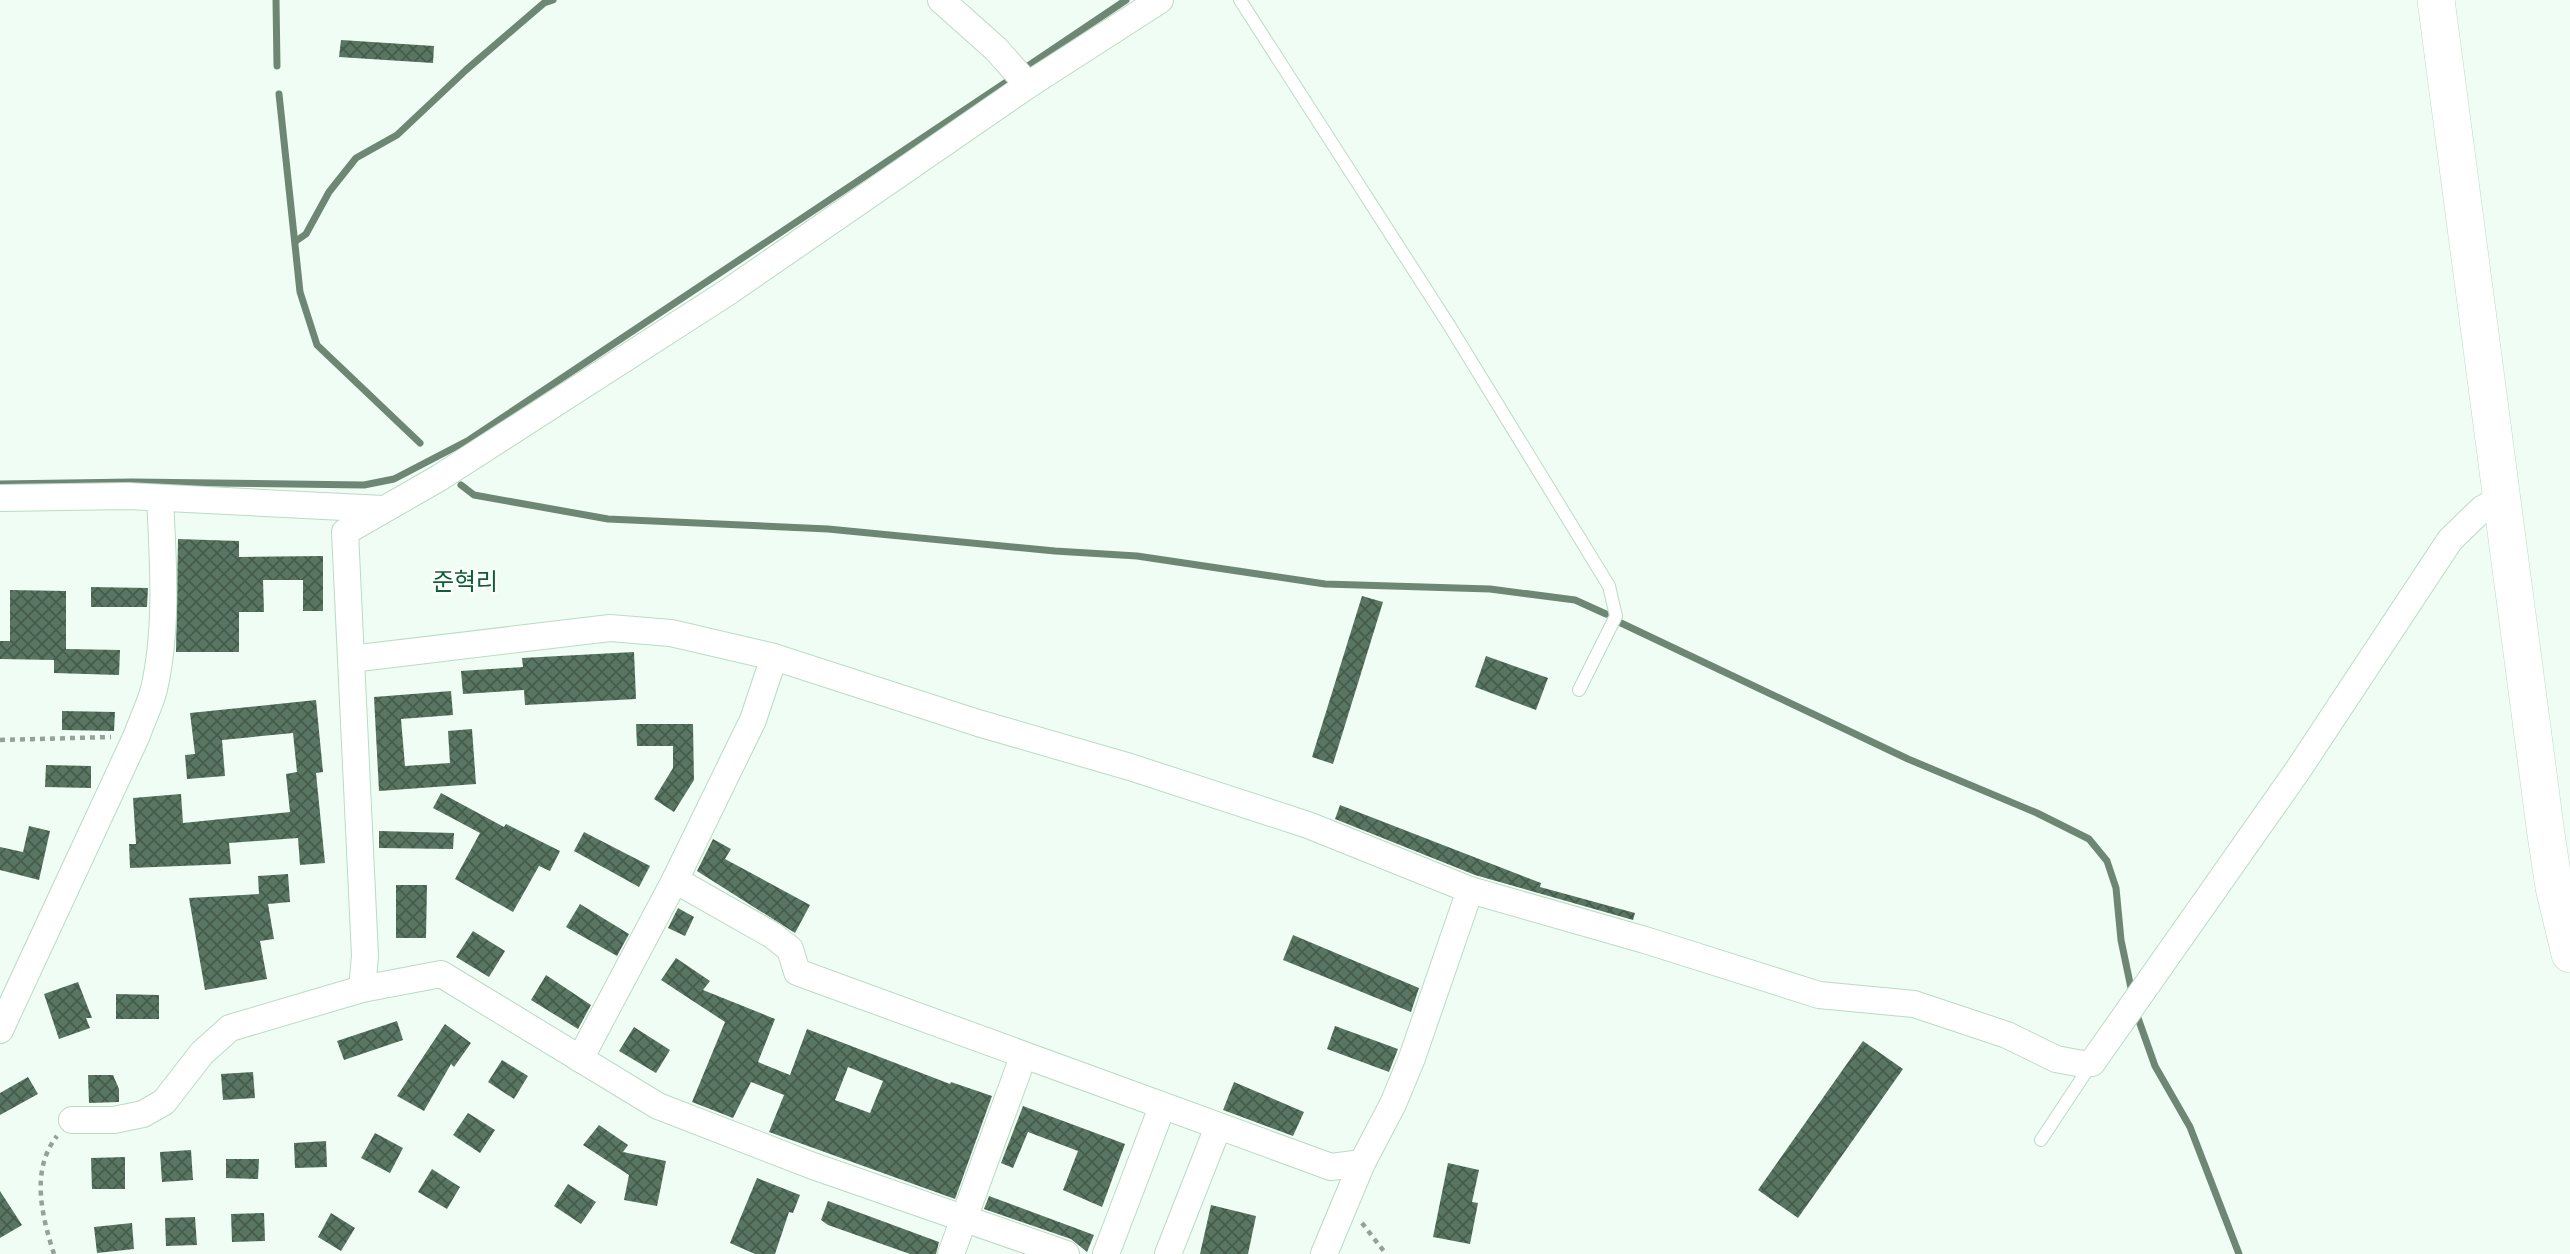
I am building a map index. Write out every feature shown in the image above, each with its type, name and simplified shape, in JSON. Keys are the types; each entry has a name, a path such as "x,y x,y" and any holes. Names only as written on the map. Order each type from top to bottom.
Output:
{"main road":[{"path":"2436,0 2554,887 2570,954"}],"street":[{"path":"941,0 996,49 1028,85"},
{"path":"362,989 365,956 345,532 439,478 728,292 1028,85 1160,0"},
{"path":"0,498 160,498 383,509"},
{"path":"0,1030 136,736 154,691 160,648 163,558 160,498"},
{"path":"351,659 610,628 671,633 774,657 1308,825 1469,890 1645,940 1819,995 1914,1003 2007,1035 2056,1059 2082,1064 2092,1063 2298,769 2451,540 2482,509 2501,498"},
{"path":"580,1059 674,880 753,720 774,657"},
{"path":"674,880 772,934 789,949 797,972 1023,1057 1331,1167 1362,1163"},
{"path":"1324,1254 1362,1163 1393,1104 1412,1058 1469,890"},
{"path":"72,1120 114,1119 143,1114 164,1102 202,1053 230,1028 362,989 441,974 658,1106 725,1134 1066,1254"},
{"path":"951,1254 1023,1057"},
{"path":"1106,1254 1162,1107"},
{"path":"1168,1254 1218,1127"}],"lane":[{"path":"1240,0 1449,325 1609,586 1616,616 1579,691"},
{"path":"2041,1140 2092,1063"}],"path":[{"path":"0,740 136,736"},
{"path":"54,1254 41,1206 40,1181 53,1141 72,1120"},
{"path":"1342,1208 1363,1224 1386,1254"}],"building":[{"path":"341,40 434,46 433,63 339,57"},
{"path":"178,539 239,541 239,557 323,556 323,611 303,611 303,580 263,580 264,612 239,612 239,652 176,652"},
{"path":"91,587 148,588 147,607 91,607"},
{"path":"10,590 66,591 66,649 120,650 119,675 54,673 54,660 0,659 0,641 10,641"},
{"path":"1362,596 1383,602 1333,764 1312,757"},
{"path":"634,652 636,699 525,705 524,690 463,694 461,671 523,667 522,658"},
{"path":"1486,656 1548,678 1536,710 1475,687"},
{"path":"451,691 453,715 401,719 405,766 450,763 448,731 472,729 476,784 379,791 374,697"},
{"path":"316,700 323,772 316,773 325,863 300,865 298,838 229,843 231,864 130,868 129,844 136,844 133,798 181,794 183,823 290,812 286,774 297,772 293,733 222,740 225,776 187,779 185,755 195,754 190,713"},
{"path":"62,711 115,712 114,731 62,730"},
{"path":"636,724 693,724 694,780 674,812 654,799 673,768 673,746 637,746"},
{"path":"46,765 91,766 91,788 45,787"},
{"path":"441,793 504,827 506,824 560,851 550,871 539,866 513,912 455,879 480,833 433,808"},
{"path":"1340,805 1541,883 1540,887 1635,913 1633,920 1475,875 1335,819"},
{"path":"29,826 50,831 39,880 0,870 0,847 23,852"},
{"path":"379,831 454,833 453,849 379,848"},
{"path":"584,832 650,866 639,887 574,851"},
{"path":"713,839 731,849 725,859 810,905 795,933 697,871"},
{"path":"288,874 290,902 268,904 274,939 260,941 267,979 205,990 189,898 259,894 258,876"},
{"path":"396,885 427,885 426,938 396,938"},
{"path":"580,904 629,934 617,956 566,927"},
{"path":"678,908 694,917 685,936 668,928"},
{"path":"473,931 505,951 489,977 456,957"},
{"path":"1293,935 1419,988 1411,1012 1283,960"},
{"path":"676,958 710,981 703,990 775,1019 758,1062 790,1075 807,1029 950,1084 951,1082 992,1096 955,1199 769,1132 784,1095 751,1082 733,1118 692,1102 725,1022 661,980","holes":["848,1067 883,1081 870,1113 835,1100"]},
{"path":"546,975 591,1005 578,1029 531,1000"},
{"path":"78,982 92,1018 86,1018 90,1028 59,1039 44,994"},
{"path":"116,994 159,995 159,1019 116,1019"},
{"path":"397,1021 403,1040 344,1060 337,1041"},
{"path":"445,1024 471,1043 454,1067 451,1064 424,1111 397,1096"},
{"path":"1335,1026 1398,1049 1389,1072 1327,1049"},
{"path":"634,1027 670,1050 656,1073 619,1051"},
{"path":"1863,1041 1903,1069 1798,1218 1758,1190"},
{"path":"502,1060 528,1076 514,1099 488,1082"},
{"path":"253,1072 255,1098 223,1100 221,1074"},
{"path":"88,1075 113,1075 119,1089 119,1102 89,1103"},
{"path":"28,1077 38,1094 0,1115 0,1093"},
{"path":"1234,1082 1304,1112 1293,1136 1223,1110"},
{"path":"1023,1106 1125,1144 1102,1207 1063,1190 1078,1151 1028,1132 1013,1168 1001,1163"},
{"path":"468,1113 495,1130 480,1153 453,1135"},
{"path":"599,1125 628,1145 623,1152 666,1161 657,1206 624,1200 629,1175 583,1145"},
{"path":"375,1133 403,1148 390,1173 361,1158"},
{"path":"326,1141 327,1167 295,1168 294,1143"},
{"path":"191,1150 193,1180 162,1182 160,1152"},
{"path":"125,1157 125,1189 92,1189 91,1158"},
{"path":"226,1159 259,1159 258,1179 226,1178"},
{"path":"1448,1163 1479,1170 1472,1202 1478,1203 1470,1244 1433,1237"},
{"path":"432,1169 460,1187 447,1209 418,1192"},
{"path":"757,1178 800,1195 793,1213 789,1212 775,1254 755,1254 730,1243"},
{"path":"568,1184 596,1202 581,1224 554,1206"},
{"path":"0,1191 22,1225 0,1238"},
{"path":"989,1196 1094,1235 1087,1252 1071,1239 984,1209"},
{"path":"828,1201 939,1242 936,1254 910,1254 828,1225 821,1220"},
{"path":"1211,1205 1256,1216 1248,1254 1200,1254"},
{"path":"264,1213 265,1241 232,1242 231,1214"},
{"path":"331,1213 355,1228 341,1251 318,1237"},
{"path":"195,1217 197,1245 166,1246 165,1218"},
{"path":"132,1223 134,1249 97,1253 94,1227"}],"waterway":[{"path":"276,0 277,66"},
{"path":"296,241 306,234 329,192 356,158 397,135 466,70 544,3 553,0"},
{"path":"1028,66 1126,0"},
{"path":"0,484 132,482 364,485 394,479 469,440 1008,81"},
{"path":"279,94 300,292 317,345 420,443"},
{"path":"461,485 474,495 608,519 828,529 1055,551 1137,556 1325,584 1490,589 1575,600 1606,614"},
{"path":"1621,623 1908,759 2037,813 2089,839 2107,861 2116,888 2121,940 2131,988"},
{"path":"2138,1018 2155,1066 2190,1127 2239,1254"}],"district":[{"name":"준혁리","path":"465,580"}]}
